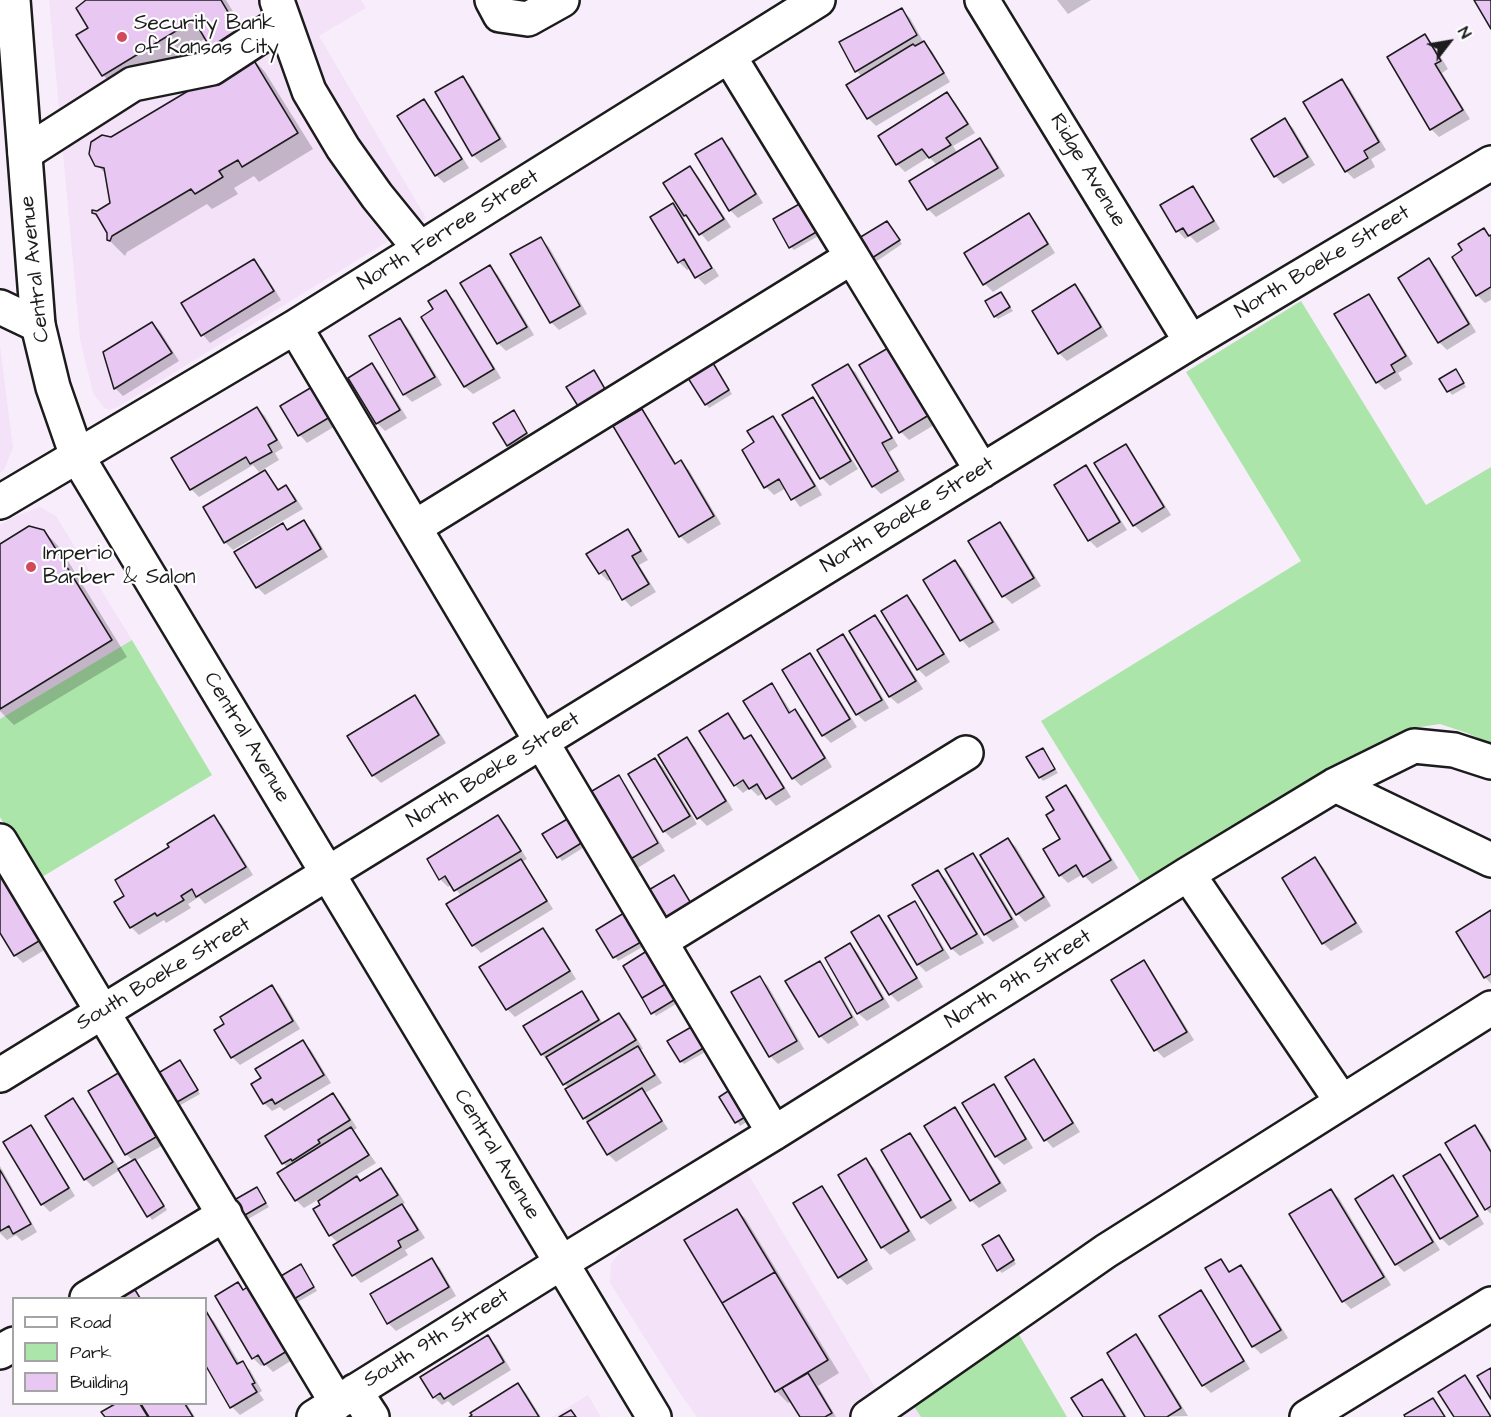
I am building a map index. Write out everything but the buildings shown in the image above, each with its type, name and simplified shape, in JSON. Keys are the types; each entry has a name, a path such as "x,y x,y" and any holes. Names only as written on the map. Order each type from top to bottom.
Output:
{"street":[{"name":"Central Avenue","path":"13,0 38,325 53,387 77,456 654,1417"},
{"path":"492,0 500,15 528,19 562,0"},
{"name":"North Ferree Street","path":"0,502 295,327 818,0"},
{"name":"Ridge Avenue","path":"982,0 1191,342"},
{"path":"25,153 133,84 212,68 280,10 309,91 377,196 420,249"},
{"path":"729,56 982,471"},
{"name":"North Boeke Street","path":"328,874 1191,342 1491,163"},
{"path":"415,527 852,257"},
{"path":"0,307 38,325"},
{"path":"295,327 774,1133"},
{"name":"North 9th Street","path":"561,1263 1335,785 1414,746 1454,750 1491,762"},
{"path":"661,941 966,753"},
{"path":"1335,785 1491,860"},
{"path":"0,841 344,1407"},
{"name":"South Boeke Street","path":"0,1075 328,874"},
{"path":"1188,874 1342,1102"},
{"path":"868,1417 1106,1251 1491,1008"},
{"path":"90,1297 225,1214"},
{"name":"South 9th Street","path":"344,1407 561,1263"},
{"path":"1307,1417 1491,1304"}],"shaded area":[{"path":"49,0 361,0 366,8 319,36 426,218 118,407 109,410 104,408 93,393 80,339"},
{"path":"0,345 13,448 4,470 0,473"},
{"path":"40,507 56,516 132,640 0,719 0,525"},
{"path":"747,1172 892,1416 911,1402 921,1417 697,1417 679,1392 610,1283 611,1263 624,1248"},
{"path":"588,1395 601,1417 552,1417"}],"green space":[{"path":"1301,301 1426,505 1491,467 1491,744 1440,724 1407,729 1145,889 1041,721 1301,561 1186,372"},
{"path":"132,640 212,775 37,880 0,817 0,719"},
{"path":"1017,1331 1067,1417 921,1417 911,1402"}],"place":[{"name":"Security Bank of Kansas City","path":"122,37"},
{"name":"Imperio Barber & Salon","path":"31,567"}]}
